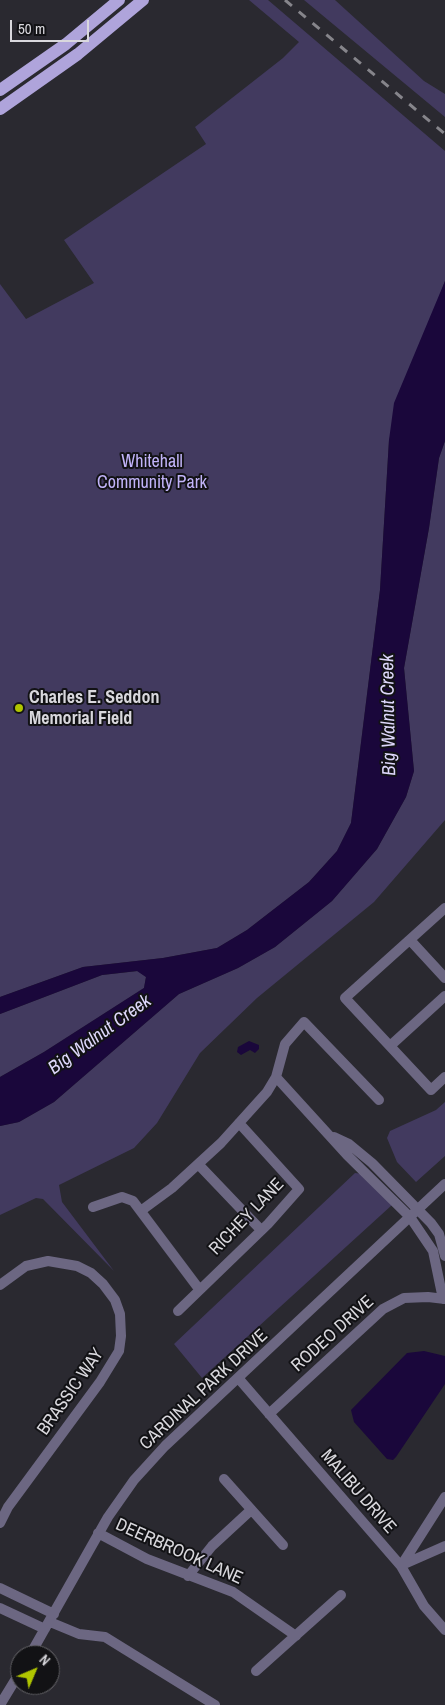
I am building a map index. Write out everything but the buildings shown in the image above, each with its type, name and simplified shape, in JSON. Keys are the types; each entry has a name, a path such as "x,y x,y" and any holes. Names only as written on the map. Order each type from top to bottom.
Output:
{"main road":[{"path":"0,90 66,44 118,0"},
{"path":"0,109 78,54 143,0"}],"street":[{"path":"445,908 345,998 431,1090 445,1076"},
{"path":"410,940 445,978"},
{"path":"390,1046 445,996"},
{"path":"142,1210 172,1188 198,1164 267,1092 276,1077 286,1044 304,1022 379,1100"},
{"path":"276,1077 328,1135 410,1217 432,1251 444,1299"},
{"name":"RICHEY LANE","path":"178,1311 198,1289 261,1230 299,1189 239,1123"},
{"path":"328,1135 349,1144 372,1163 418,1210 439,1234 445,1256"},
{"path":"198,1164 261,1230"},
{"name":"CARDINAL PARK DRIVE","path":"36,1645 98,1533 134,1480 165,1446 239,1379 445,1184"},
{"path":"93,1207 122,1197 128,1197 142,1210 198,1289"},
{"name":"BRASSIC WAY","path":"0,1285 26,1266 48,1261 65,1262 91,1273 103,1284 114,1300 120,1314 122,1336 119,1351 100,1382 8,1507 0,1524"},
{"name":"RODEO DRIVE","path":"269,1414 383,1309 404,1298 428,1297 444,1299"},
{"name":"MALIBU DRIVE","path":"239,1379 401,1566 424,1606 445,1630"},
{"path":"224,1479 283,1544"},
{"path":"401,1566 445,1497"},
{"path":"188,1576 212,1546 251,1510"},
{"name":"DEERBROOK LANE","path":"98,1533 147,1559 233,1592 296,1636"},
{"path":"401,1566 445,1546"},
{"path":"0,1588 50,1622"},
{"path":"256,1671 341,1595"},
{"path":"0,1608 50,1622 79,1634 105,1638 215,1705"},
{"path":"0,1705 10,1688"}],"green space":[{"name":"Whitehall Community Park","path":"249,0 268,0 445,151 445,281 389,440 380,590 351,823 337,851 309,882 247,930 217,948 163,958 83,967 0,997 0,284 26,319 94,283 64,240 206,144 195,127 283,58 299,42"},
{"path":"304,0 335,0 424,81 445,94 445,117"},
{"path":"445,441 445,820 374,902 257,998 200,1053 157,1123 134,1148 59,1185 62,1202 114,1271 43,1199 36,1198 0,1215 0,1126 19,1122 54,1102 179,994 238,968 275,947 332,901 377,849 406,797 414,771 404,668 429,528 439,458"},
{"path":"138,971 146,977 144,988 44,1052 0,1077 0,1014 102,975"},
{"path":"445,1102 445,1156 416,1182 397,1162 387,1138 390,1131 436,1110"},
{"path":"355,1173 363,1174 392,1205 202,1378 174,1344"}],"water":[{"name":"Big Walnut Creek","path":"445,281 445,441 439,458 429,528 404,668 414,771 406,797 377,849 332,901 275,947 238,968 179,994 54,1102 19,1122 0,1126 0,1077 44,1052 144,988 146,977 137,971 102,975 0,1014 0,997 83,967 163,958 217,948 247,930 309,882 337,851 351,823 380,590 389,440 394,403"},
{"path":"249,1041 259,1045 259,1049 255,1053 250,1050 241,1055 237,1052 238,1047"},
{"path":"424,1351 445,1356 445,1384 396,1457 393,1460 387,1459 354,1422 351,1410 407,1353"}],"railway":[{"path":"285,0 445,134"}],"place":[{"name":"Charles E. Seddon Memorial Field","path":"19,708"}]}
